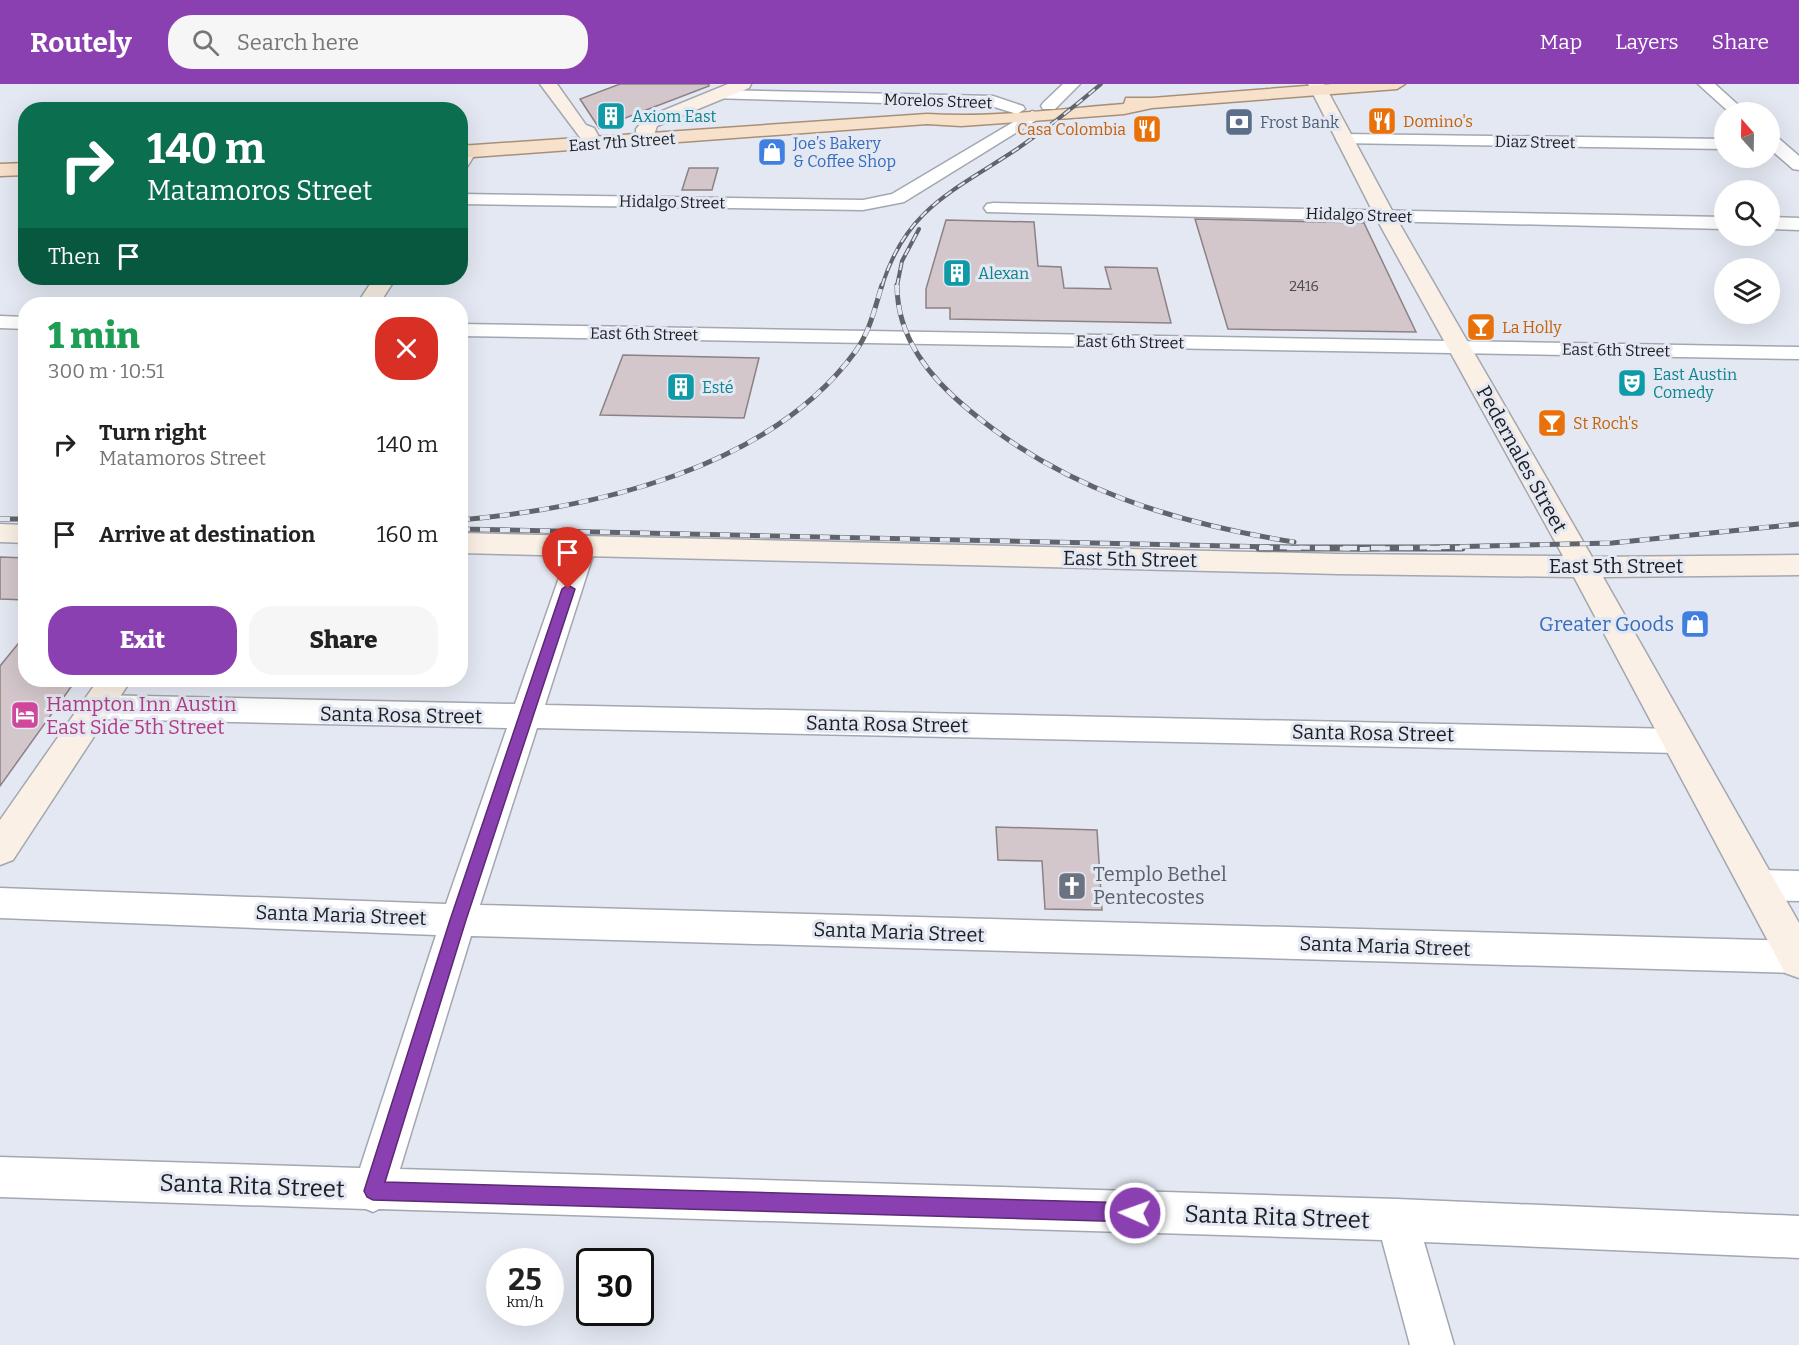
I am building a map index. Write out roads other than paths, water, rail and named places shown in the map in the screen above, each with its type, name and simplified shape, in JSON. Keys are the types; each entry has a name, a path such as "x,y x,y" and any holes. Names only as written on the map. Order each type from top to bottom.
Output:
{"main road":[{"name":"East 7th Street","path":"1024,112 1124,109 1152,103 1318,87 1397,84"},
{"name":"East 7th Street","path":"468,155 927,119 961,121 1049,106 1119,101 1152,103"},
{"path":"0,170 18,169"}],"street":[{"path":"548,84 580,129 588,132 594,144"},
{"path":"645,140 645,129 651,122 742,84"},
{"path":"1049,106 1072,84"},
{"path":"1706,84 1727,102"},
{"name":"Pedernales Street","path":"1318,87 1385,216 1583,567 1798,959"},
{"name":"Morelos Street","path":"715,95 993,101 1024,112"},
{"name":"Hidalgo Street","path":"468,199 843,205 884,202 911,191 1024,112"},
{"path":"562,146 580,129"},
{"name":"Diaz Street","path":"1344,139 1714,144"},
{"path":"1780,150 1799,165"},
{"name":"Hidalgo Street","path":"993,208 1714,223"},
{"path":"1780,223 1799,224"},
{"path":"0,322 18,323"},
{"name":"East 6th Street","path":"468,330 1799,353"},
{"path":"0,533 18,534"},
{"name":"East 5th Street","path":"468,543 1338,564 1583,567 1799,565"},
{"path":"373,1191 458,920 583,546"},
{"path":"0,849 106,693"},
{"name":"Santa Rosa Street","path":"106,693 526,718 1678,741"},
{"path":"1758,885 1799,886"},
{"name":"Santa Maria Street","path":"0,903 458,920 1798,959"},
{"name":"Santa Rita Street","path":"0,1177 373,1191 1397,1220 1799,1237"},
{"path":"1397,1220 1432,1345"}],"railway":[{"path":"882,286 892,259 904,238 935,204 1060,118 1101,84"},
{"path":"897,286 902,261 919,229"},
{"path":"468,519 567,505 622,492 677,475 729,453 777,426 819,392 855,352 872,319 882,285"},
{"path":"897,286 898,304 903,322 918,355 955,398 1005,438 1043,461 1122,498 1164,513 1206,524 1294,542"},
{"path":"0,519 18,519"},
{"path":"1404,548 1612,543 1799,524"},
{"path":"468,529 1317,548"},
{"path":"1259,548 1317,548"},
{"path":"1317,548 1404,548"},
{"path":"1317,548 1404,548"},
{"path":"1404,548 1462,548"}],"place":[{"name":"Axiom East","path":"611,116"},
{"name":"Domino's","path":"1382,121"},
{"name":"Frost Bank","path":"1239,122"},
{"name":"Casa Colombia","path":"1147,129"},
{"name":"Joe’s Bakery & Coffee Shop","path":"772,152"},
{"name":"Alexan","path":"957,273"},
{"name":"La Holly","path":"1481,327"},
{"name":"East Austin Comedy","path":"1632,383"},
{"name":"Esté","path":"681,387"},
{"name":"St Roch's","path":"1552,423"},
{"name":"Greater Goods","path":"1695,624"},
{"name":"Hampton Inn Austin East Side 5th Street","path":"25,715"},
{"name":"Templo Bethel Pentecostes","path":"1072,886"}]}
